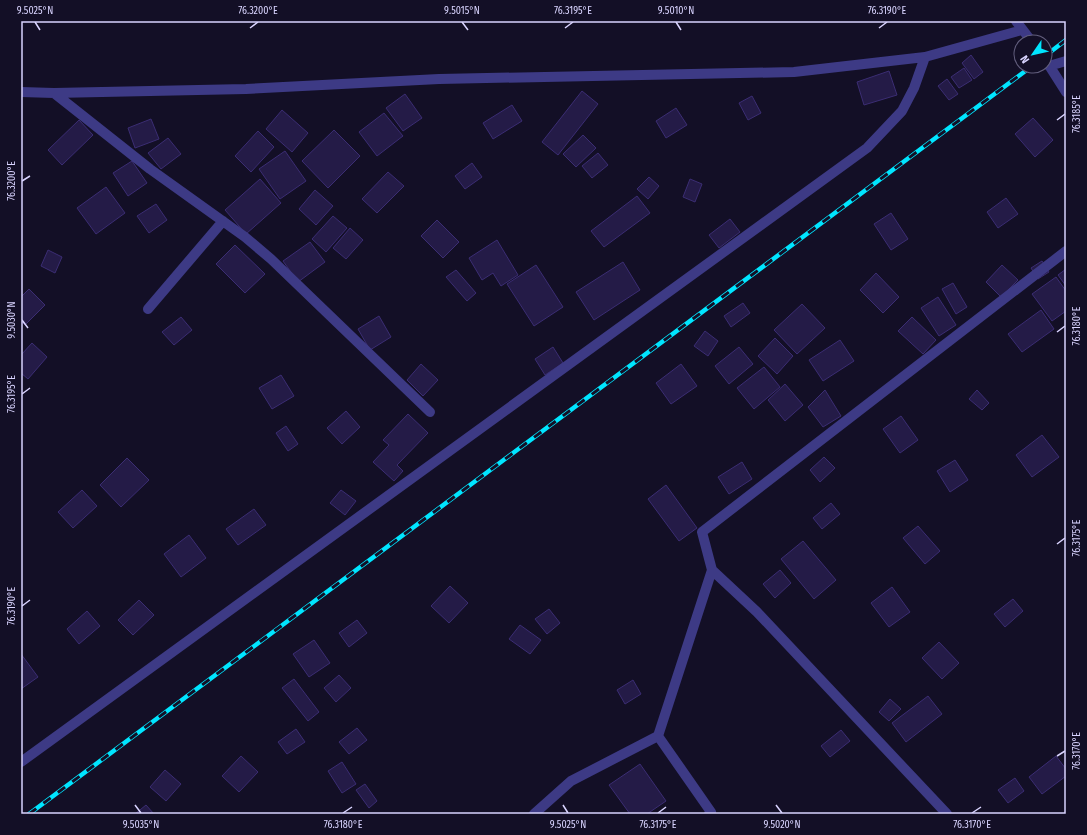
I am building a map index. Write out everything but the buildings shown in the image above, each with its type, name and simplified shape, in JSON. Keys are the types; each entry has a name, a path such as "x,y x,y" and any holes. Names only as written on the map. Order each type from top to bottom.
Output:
{"street":[{"path":"21,92 54,93 246,89 439,79 794,72 925,57 1019,25 1026,34"},
{"path":"21,762 867,148 902,111 914,88 925,57"},
{"path":"1053,62 1066,61"},
{"path":"1053,72 1066,92"},
{"path":"54,93 150,169 245,237 271,259 430,412"},
{"path":"148,309 223,221"},
{"path":"947,814 757,612 712,570 702,532 1066,251"},
{"path":"534,814 571,781 658,736 712,570"},
{"path":"658,736 711,812 709,814"}],"railway":[{"path":"1053,50 1066,40"},
{"path":"29,814 1021,74"}]}
